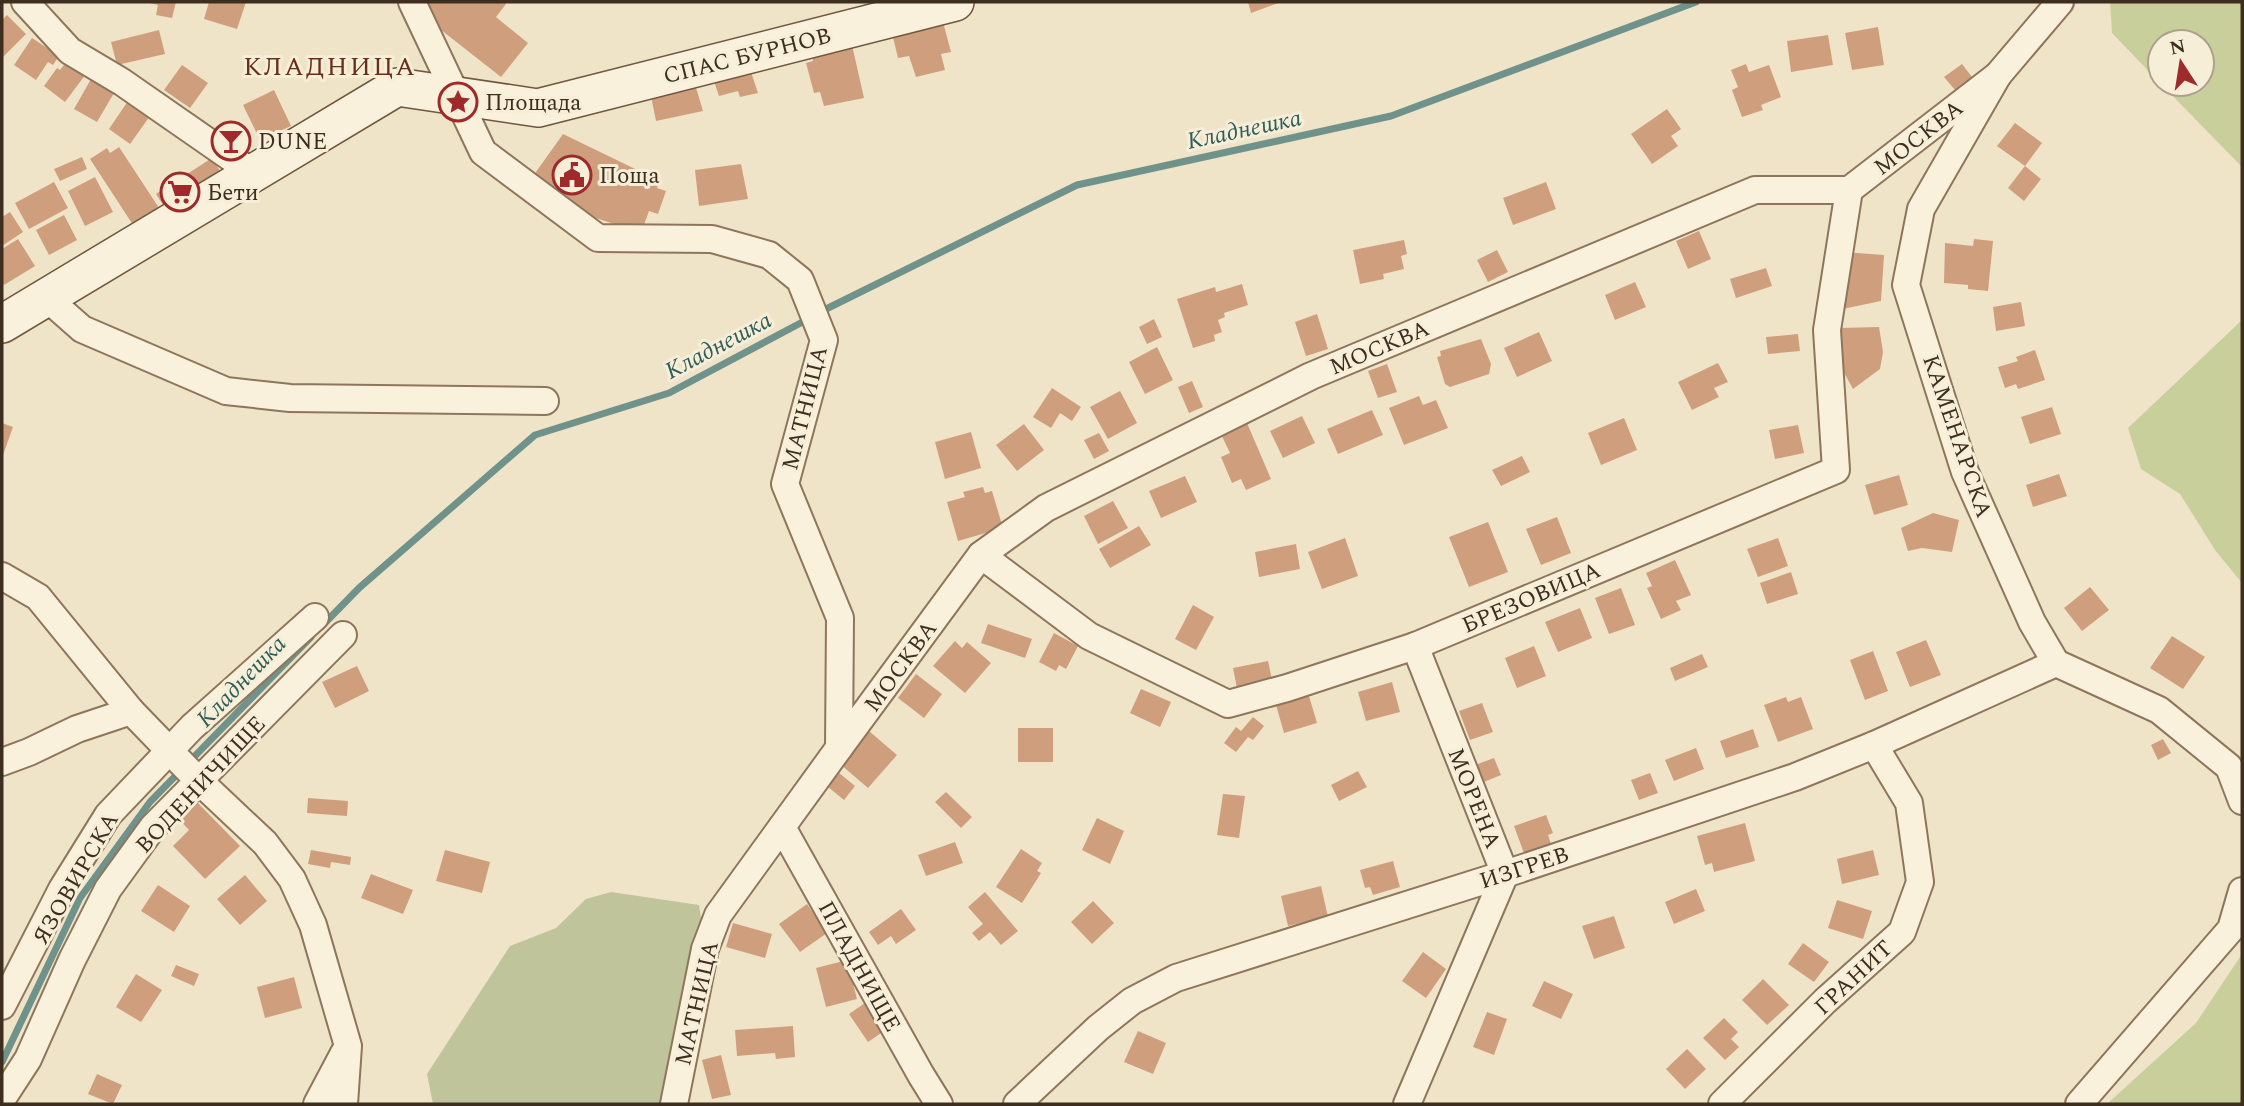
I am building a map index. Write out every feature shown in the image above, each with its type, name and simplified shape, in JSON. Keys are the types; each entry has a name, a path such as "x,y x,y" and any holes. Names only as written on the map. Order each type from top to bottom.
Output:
{"street":[{"path":"25,2 70,51 122,82 253,173"},
{"name":"МАТНИЦА","path":"412,2 482,152 598,239 712,239 769,255 800,280 824,340 785,484 840,618 839,748 725,905 705,949 674,1104"},
{"name":"КАМЕНАРСКА","path":"2056,663 2032,622 1965,472 1906,285 1921,208 1998,75 2060,2"},
{"name":"СПАС БУРНОВ","path":"457,96 538,108 947,3"},
{"name":"МОСКВА","path":"839,748 981,555 1046,508 1311,376 1755,190 1849,190 1998,75"},
{"path":"2,324 48,299 397,87 457,96"},
{"name":"БРЕЗОВИЦА","path":"981,555 1089,636 1228,704 1287,688 1415,646 1836,470 1827,330 1849,190"},
{"path":"48,299 82,328 226,391 289,398 545,401"},
{"path":"2,576 37,597 131,711 265,844 292,879 313,925 348,1046 344,1104"},
{"name":"ЯЗОВИРСКА","path":"2,1006 62,890 108,815 172,753 192,727 315,617"},
{"name":"ВОДЕНИЧИЩЕ","path":"2,1099 28,1059 72,960 108,889 153,827 197,779 343,635"},
{"name":"МОРЕНА","path":"1406,1104 1505,874 1415,646"},
{"path":"2056,663 2159,710 2229,768 2242,801"},
{"name":"ИЗГРЕВ","path":"1017,1104 1098,1028 1132,1001 1177,978 1505,874 1795,777 1874,745 2056,663"},
{"path":"2,762 77,729 131,711"},
{"name":"ГРАНИТ","path":"1722,1104 1825,1001 1902,932 1920,882 1909,803 1874,745"},
{"name":"ПЛАДНИЩЕ","path":"782,827 920,1075 939,1104"},
{"path":"2079,1104 2231,929 2242,891"},
{"path":"317,1104 348,1046"}],"green space":[{"path":"2110,2 2242,2 2242,167 2175,98 2216,98 2216,28 2146,28 2146,68 2112,33"},
{"path":"2242,320 2242,583 2215,550 2180,494 2141,469 2128,428"},
{"path":"611,892 699,905 703,931 672,1104 433,1104 427,1074 510,946 556,928 586,899"},
{"path":"2242,954 2242,1104 2107,1104 2196,1023"}],"building":[{"path":"146,2 176,2 172,18 156,15 158,5"},
{"path":"209,2 246,2 237,29 204,19"},
{"path":"425,2 504,2 506,4 496,17 528,43 501,77 436,26"},
{"path":"1248,2 1281,2 1251,13"},
{"path":"7,15 26,34 2,58 2,20"},
{"path":"943,22 951,52 941,54 945,70 916,77 909,56 898,58 892,33"},
{"path":"1878,27 1884,65 1852,70 1845,33"},
{"path":"159,30 165,54 117,65 111,42"},
{"path":"1828,35 1833,65 1791,72 1787,41"},
{"path":"32,38 59,56 53,65 48,62 36,80 14,65"},
{"path":"852,45 864,98 824,106 820,92 814,93 806,63 813,61 811,53"},
{"path":"68,60 86,74 65,102 44,86 57,68 60,70"},
{"path":"1746,64 1749,72 1769,65 1781,97 1761,105 1763,110 1742,117 1732,90 1738,87 1731,70"},
{"path":"1962,64 1972,77 1955,90 1944,77"},
{"path":"182,65 208,83 190,108 164,90"},
{"path":"750,69 758,93 740,97 738,91 719,96 713,78"},
{"path":"91,79 114,93 97,122 74,109"},
{"path":"694,81 703,111 656,121 650,91"},
{"path":"274,90 291,126 260,140 243,105"},
{"path":"128,101 150,116 130,144 109,129"},
{"path":"1667,109 1681,129 1671,136 1678,146 1652,164 1631,134"},
{"path":"2015,123 2042,143 2025,166 1997,146"},
{"path":"563,134 660,181 657,188 666,191 658,214 649,211 641,233 578,212 531,179"},
{"path":"119,147 161,211 135,228 90,159 107,148 110,153"},
{"path":"82,157 87,169 60,181 54,169"},
{"path":"212,158 223,176 167,211 156,194"},
{"path":"741,164 748,199 699,206 695,170"},
{"path":"2025,166 2041,179 2024,201 2008,188"},
{"path":"95,177 113,212 85,226 68,191"},
{"path":"54,182 68,208 29,229 15,203"},
{"path":"1546,182 1556,209 1513,225 1503,198"},
{"path":"10,212 23,232 2,246 2,217"},
{"path":"64,215 77,240 49,255 36,230"},
{"path":"1699,231 1711,259 1688,269 1676,241"},
{"path":"18,239 35,266 4,285 2,249"},
{"path":"1974,239 1993,241 1988,291 1968,289 1968,285 1944,283 1945,243 1973,246"},
{"path":"1404,240 1407,254 1401,256 1404,269 1383,274 1384,279 1360,284 1353,250"},
{"path":"1497,250 1508,272 1488,282 1477,260"},
{"path":"1843,252 1884,255 1881,301 1838,310"},
{"path":"1766,268 1772,286 1736,298 1730,279"},
{"path":"1635,282 1646,307 1615,320 1605,295"},
{"path":"1242,284 1248,305 1224,313 1225,317 1218,320 1222,332 1214,335 1215,341 1193,348 1177,299 1215,287 1216,292"},
{"path":"2021,302 2025,326 1996,331 1993,307"},
{"path":"1317,314 1328,349 1306,356 1295,322"},
{"path":"1154,319 1162,337 1147,344 1139,327"},
{"path":"1879,327 1883,352 1880,369 1853,389 1830,347 1838,328"},
{"path":"1539,332 1552,361 1517,377 1504,348"},
{"path":"1798,334 1800,351 1768,354 1766,337"},
{"path":"1481,339 1491,364 1489,374 1450,387 1445,384 1437,357 1441,356 1440,351"},
{"path":"1157,347 1173,380 1145,394 1129,362"},
{"path":"2035,350 2045,380 2018,389 2016,384 2005,388 1998,367 2018,361 2016,357"},
{"path":"1718,363 1728,382 1714,388 1719,397 1692,410 1678,382"},
{"path":"1387,364 1397,392 1378,398 1368,371"},
{"path":"1192,381 1203,407 1189,413 1178,387"},
{"path":"1052,388 1081,407 1072,421 1060,413 1051,428 1033,417"},
{"path":"1120,391 1137,423 1108,439 1090,407"},
{"path":"1419,396 1423,405 1436,400 1448,428 1404,445 1389,408"},
{"path":"2052,407 2061,434 2030,444 2021,417"},
{"path":"1372,410 1383,435 1338,454 1327,429"},
{"path":"1302,416 1315,443 1283,458 1270,431"},
{"path":"1624,418 1637,450 1601,465 1588,433"},
{"path":"2,423 13,427 2,458"},
{"path":"1247,423 1271,479 1246,490 1241,479 1232,483 1221,457 1230,453 1221,434"},
{"path":"1024,424 1044,450 1017,471 996,445"},
{"path":"1798,425 1804,453 1775,459 1769,430"},
{"path":"971,432 981,468 945,479 935,442"},
{"path":"1099,433 1109,451 1094,459 1084,440"},
{"path":"1522,456 1530,472 1501,486 1492,470"},
{"path":"2059,474 2067,496 2033,507 2026,485"},
{"path":"1899,475 1908,505 1874,515 1865,485"},
{"path":"1185,476 1197,502 1161,518 1149,491"},
{"path":"983,487 985,493 992,491 1003,528 958,541 947,502 965,497 963,492"},
{"path":"1113,501 1128,528 1098,544 1084,516"},
{"path":"1933,513 1959,520 1952,552 1922,548 1908,551 1901,528"},
{"path":"1557,517 1571,553 1541,565 1526,529"},
{"path":"1488,522 1508,572 1469,587 1449,537"},
{"path":"1139,526 1151,545 1110,568 1099,549"},
{"path":"1345,538 1358,576 1322,589 1308,552"},
{"path":"1778,538 1788,566 1758,577 1747,549"},
{"path":"1296,544 1300,569 1259,577 1255,552"},
{"path":"1675,560 1691,595 1676,601 1681,610 1661,619 1647,588 1652,586 1646,573"},
{"path":"1791,572 1798,594 1767,604 1760,583"},
{"path":"2090,587 2109,610 2082,631 2064,608"},
{"path":"1621,588 1635,625 1609,634 1595,598"},
{"path":"1193,605 1214,617 1196,650 1175,639"},
{"path":"1580,608 1592,638 1558,652 1545,622"},
{"path":"988,624 1032,639 1025,658 981,643"},
{"path":"1054,633 1078,646 1066,669 1059,665 1056,671 1039,662"},
{"path":"2172,636 2205,657 2183,689 2150,668"},
{"path":"1926,640 1941,675 1910,687 1896,652"},
{"path":"955,641 962,648 967,642 991,663 965,693 933,666"},
{"path":"1534,646 1546,676 1517,688 1505,658"},
{"path":"1873,651 1888,691 1865,700 1850,660"},
{"path":"1702,654 1708,667 1675,681 1670,668"},
{"path":"1268,661 1272,680 1237,688 1233,668"},
{"path":"357,666 369,691 335,708 322,682"},
{"path":"916,674 942,694 924,718 898,698"},
{"path":"1392,682 1400,712 1366,721 1358,692"},
{"path":"1141,689 1171,702 1160,727 1130,713"},
{"path":"1309,696 1317,723 1284,733 1276,705"},
{"path":"1786,697 1788,702 1801,697 1813,729 1778,742 1764,705"},
{"path":"1482,703 1493,732 1470,740 1459,711"},
{"path":"1253,717 1264,726 1253,740 1248,737 1236,752 1224,743 1236,727 1241,731"},
{"path":"1018,728 1053,728 1053,762 1018,762"},
{"path":"1753,729 1759,747 1726,758 1720,741"},
{"path":"869,731 897,755 868,788 840,764"},
{"path":"2163,739 2171,753 2158,760 2151,745"},
{"path":"1696,748 1704,769 1674,781 1665,760"},
{"path":"1494,758 1501,775 1474,786 1467,768"},
{"path":"833,768 855,786 844,800 822,782"},
{"path":"1358,771 1367,787 1339,801 1331,785"},
{"path":"1650,773 1658,793 1639,800 1631,780"},
{"path":"946,792 972,817 961,828 935,802"},
{"path":"1223,794 1245,796 1239,838 1217,835"},
{"path":"308,798 348,801 347,816 307,813"},
{"path":"194,799 240,846 205,879 173,846 189,830 176,816"},
{"path":"1546,815 1553,833 1548,835 1552,847 1525,856 1514,826"},
{"path":"1097,818 1124,831 1110,864 1082,850"},
{"path":"1745,823 1755,861 1714,872 1712,863 1705,865 1697,836"},
{"path":"955,842 963,863 926,876 918,855"},
{"path":"1021,849 1042,863 1037,871 1041,873 1022,903 996,887"},
{"path":"311,850 351,857 350,865 331,862 330,868 308,864"},
{"path":"445,850 490,862 482,893 436,881"},
{"path":"1873,850 1879,875 1842,884 1837,859"},
{"path":"1393,861 1400,887 1373,895 1370,887 1365,888 1360,870"},
{"path":"371,874 413,890 403,914 361,898"},
{"path":"245,875 267,901 240,925 217,899"},
{"path":"158,885 190,906 174,932 141,911"},
{"path":"1321,886 1328,917 1288,926 1281,896"},
{"path":"1696,889 1705,911 1674,924 1665,902"},
{"path":"985,892 1018,931 1001,945 990,932 979,941 972,933 983,924 968,907"},
{"path":"1837,900 1872,911 1863,939 1828,928"},
{"path":"1093,901 1114,923 1092,944 1071,922"},
{"path":"807,904 827,933 800,952 779,924"},
{"path":"901,909 916,930 896,944 891,936 878,945 869,932"},
{"path":"1614,916 1625,948 1594,959 1582,926"},
{"path":"733,923 772,934 765,958 726,947"},
{"path":"1803,943 1829,962 1814,982 1788,964"},
{"path":"1423,952 1446,969 1426,998 1402,981"},
{"path":"847,960 857,999 826,1007 816,968"},
{"path":"176,965 199,974 194,986 171,976"},
{"path":"136,974 162,990 141,1022 116,1007"},
{"path":"294,977 302,1008 265,1018 257,987"},
{"path":"1763,979 1789,1005 1767,1025 1742,1000"},
{"path":"1544,981 1573,994 1561,1019 1532,1006"},
{"path":"865,1003 884,1031 868,1042 849,1014"},
{"path":"1487,1012 1507,1019 1494,1055 1473,1047"},
{"path":"1724,1018 1738,1032 1731,1039 1739,1047 1725,1060 1703,1038"},
{"path":"793,1026 795,1057 776,1059 775,1053 737,1056 735,1030"},
{"path":"1138,1031 1166,1043 1153,1074 1124,1062"},
{"path":"1687,1049 1706,1069 1685,1089 1666,1069"},
{"path":"721,1055 731,1095 712,1099 702,1060"},
{"path":"97,1074 122,1085 113,1104 88,1094"}],"waterway":[{"name":"Кладнешка","path":"820,312 1077,185 1391,116 1696,2"},
{"name":"Кладнешка","path":"322,626 359,588 535,435 669,393 810,318"},
{"name":"Кладнешка","path":"2,1062 80,898 150,802 311,637"}],"place":[{"name":"Площада","path":"458,102"},
{"name":"DUNE","path":"231,141"},
{"name":"Поща","path":"572,175"},
{"name":"Бети","path":"180,192"}],"district":[{"name":"КЛАДНИЦА","path":"330,66"}]}
